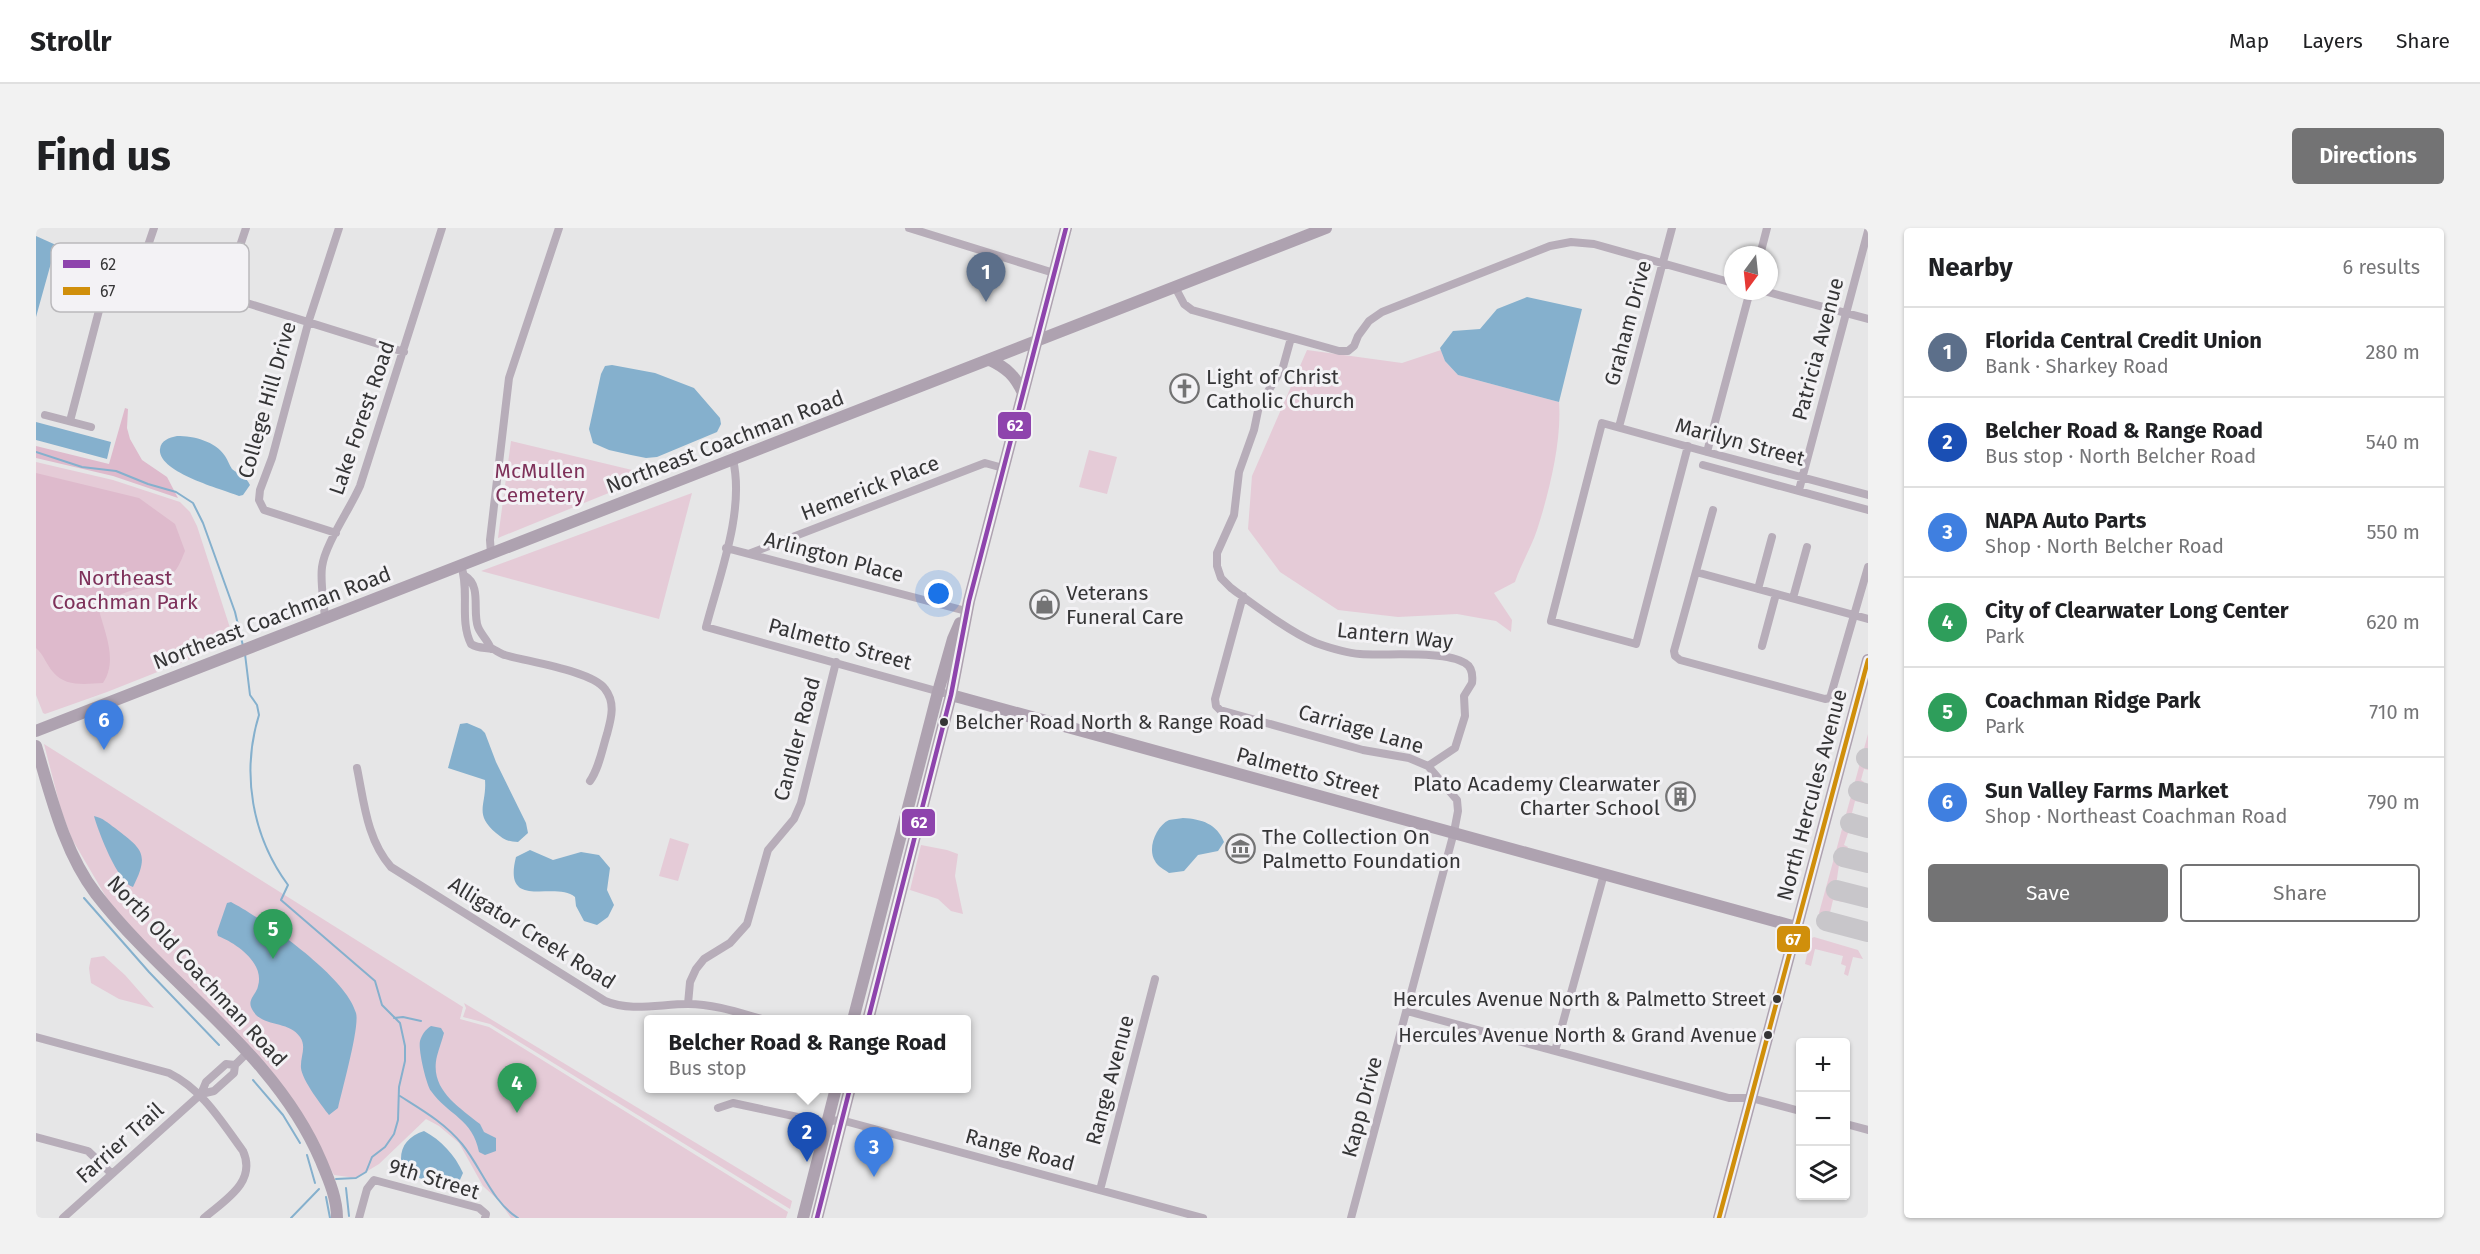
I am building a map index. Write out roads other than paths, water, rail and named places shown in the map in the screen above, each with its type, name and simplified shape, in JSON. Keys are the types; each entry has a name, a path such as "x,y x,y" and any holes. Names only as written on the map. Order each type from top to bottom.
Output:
{"main road":[{"path":"869,1015 951,695 966,611 1066,228"},
{"name":"Northeast Coachman Road","path":"36,731 252,646 463,571 492,554 1326,228"},
{"path":"990,360 1006,368 1016,378 1023,393"},
{"path":"854,1015 938,692 953,639 966,611"},
{"name":"North Hercules Avenue","path":"1719,1218 1868,660"},
{"name":"Palmetto Street","path":"951,695 1797,927"},
{"name":"North Old Coachman Road","path":"36,746 64,835 95,892 132,936 278,1087 312,1141 333,1190 337,1218"},
{"path":"803,1218 835,1093"},
{"path":"817,1218 849,1093"}],"street":[{"path":"149,243 154,228"},
{"path":"241,243 246,228"},
{"name":"College Hill Drive","path":"336,533 264,510 259,500 260,489 272,458 309,320 339,228"},
{"name":"Lake Forest Road","path":"325,619 322,568 325,554 350,510 360,486 442,228"},
{"path":"492,554 490,540 509,378 559,228"},
{"path":"909,228 929,231 1054,273"},
{"name":"Graham Drive","path":"1619,427 1672,228"},
{"path":"1762,246 1767,228"},
{"name":"Patricia Avenue","path":"1799,490 1868,231"},
{"path":"1175,287 1184,304 1192,310 1339,351 1348,351 1354,346 1369,321 1382,312 1550,246 1571,242 1594,244 1724,281"},
{"path":"1778,295 1868,319"},
{"path":"1707,452 1748,300"},
{"path":"249,302 404,352"},
{"path":"70,421 99,312"},
{"name":"Lantern Way","path":"1291,338 1283,367 1259,406 1254,430 1239,472 1234,515 1217,554 1217,566 1221,578 1243,596 1306,638 1346,652 1419,654 1464,662 1470,668 1473,683 1464,696 1465,716 1458,740 1450,753 1428,766"},
{"path":"45,415 92,427"},
{"name":"Marilyn Street","path":"1688,446 1636,644 1551,621 1602,423 1619,427 1868,495"},
{"path":"726,548 737,493 733,460"},
{"name":"Hemerick Place","path":"751,553 985,464 1003,468"},
{"path":"1703,465 1868,510"},
{"path":"1713,510 1674,651 1675,656 1680,660 1825,699 1830,698 1868,567"},
{"path":"1758,589 1772,537"},
{"path":"1793,598 1807,547"},
{"name":"Arlington Place","path":"726,548 966,611"},
{"name":"Palmetto Street","path":"726,548 706,627 951,695"},
{"path":"463,571 475,590 478,627 491,649"},
{"path":"463,571 467,600 465,631 471,644 584,676 598,682 607,691 612,703 611,717 596,773 590,781"},
{"path":"1696,572 1868,619"},
{"path":"1762,646 1776,594"},
{"name":"Carriage Lane","path":"1243,596 1215,699 1216,706 1220,710 1363,750 1409,758 1428,766 1457,800 1458,811 1454,832"},
{"path":"465,631 478,627"},
{"name":"Candler Road","path":"688,1004 690,982 698,966 704,959 730,943 747,924 768,850 794,819 801,802 836,662"},
{"name":"Alligator Creek Road","path":"357,768 374,842 381,856 391,867 605,1001 626,1007 710,1005 747,1015"},
{"name":"Kapp Drive","path":"1351,1218 1454,832"},
{"path":"1555,1051 1604,874"},
{"name":"Range Avenue","path":"1100,1190 1155,979"},
{"path":"1407,1011 1729,1098 1751,1098 1796,1111"},
{"path":"36,1037 169,1073 186,1082 201,1094 248,1160 248,1170 244,1181 204,1218"},
{"name":"Farrier Trail","path":"63,1218 201,1094 206,1082 226,1064 235,1065 247,1053"},
{"name":"Range Road","path":"718,1108 733,1103 821,1122 842,1120 1203,1218"},
{"path":"1850,1125 1868,1130"},
{"path":"36,1137 88,1151 112,1174"},
{"name":"9th Street","path":"359,1218 367,1189 374,1180 380,1180 479,1208 486,1215 485,1218"}],"water":[{"path":"36,236 52,243 51,263 36,317"},
{"path":"1527,297 1582,309 1559,402 1458,375 1445,361 1440,348 1453,331 1480,329 1497,309"},
{"path":"612,365 655,373 694,388 720,418 721,424 717,432 657,457 646,458 609,450 593,443 589,429 601,374 605,366"},
{"path":"36,422 111,442 107,459 36,440"},
{"path":"177,436 204,440 221,451 232,469 250,485 243,495 239,496 205,484 169,465 162,457 160,449 162,443"},
{"path":"467,723 485,733 496,762 526,823 528,833 518,842 508,841 501,837 485,820 483,808 485,780 448,768 460,724"},
{"path":"94,816 105,821 137,847 142,859 133,887 115,867"},
{"path":"1183,818 1208,824 1217,831 1224,842 1218,851 1198,855 1184,871 1169,873 1156,863 1152,844 1164,823"},
{"path":"530,850 553,860 581,852 599,855 610,868 607,890 614,905 608,917 597,925 584,921 576,906 575,897 555,891 523,889 517,884 514,874 516,857"},
{"path":"231,902 263,921 302,950 337,983 356,1013 353,1044 338,1108 329,1115 302,1073 303,1045 300,1037 295,1031 255,1014 250,1004 258,986 257,969 240,949 218,936 217,932 227,903"},
{"path":"431,1026 441,1028 444,1033 436,1068 441,1087 447,1096 480,1124 484,1132 496,1138 496,1151 485,1155 479,1152 476,1141 466,1125 431,1091 421,1058 420,1041"},
{"path":"424,1131 442,1143 452,1154 463,1173 459,1182 429,1181 413,1176 402,1168 402,1150 408,1140"}],"waterway":[{"path":"36,452 82,467 116,471 176,492 193,503 203,523 235,612 243,646"},
{"path":"245,654 250,695 257,705 259,715 251,759 253,803 266,846 288,885 281,900 375,981 382,1005 400,1023 405,1046 405,1061 399,1087 398,1120 394,1134 385,1147 372,1157 366,1172 356,1178 336,1179"},
{"path":"84,898 149,972 219,1045"},
{"path":"394,1018 403,1017 421,1021"},
{"path":"253,1080 283,1115 300,1143"},
{"path":"400,1096 433,1117 455,1136 469,1153 501,1203 518,1218"},
{"path":"307,1155 315,1183"},
{"path":"346,1188 349,1216"},
{"path":"291,1218 319,1189"},
{"path":"326,1197 330,1218"}],"place":[{"name":"Florida Central Credit Union","path":"986,302"},
{"name":"Light of Christ Catholic Church","path":"1185,389"},
{"name":"Veterans Funeral Care","path":"1045,605"},
{"name":"Belcher Road North & Range Road","path":"944,722"},
{"name":"Sun Valley Farms Market","path":"104,750"},
{"name":"Plato Academy Clearwater Charter School","path":"1681,796"},
{"name":"The Collection On Palmetto Foundation","path":"1241,849"},
{"name":"Coachman Ridge Park","path":"273,959"},
{"name":"Hercules Avenue North & Palmetto Street","path":"1777,999"},
{"name":"Hercules Avenue North & Grand Avenue","path":"1768,1035"},
{"name":"City of Clearwater Long Center","path":"517,1113"},
{"name":"Belcher Road & Range Road","path":"807,1162"},
{"name":"NAPA Auto Parts","path":"874,1177"}],"park label":[{"name":"McMullen Cemetery","path":"540,483"},
{"name":"Northeast Coachman Park","path":"125,590"}]}
